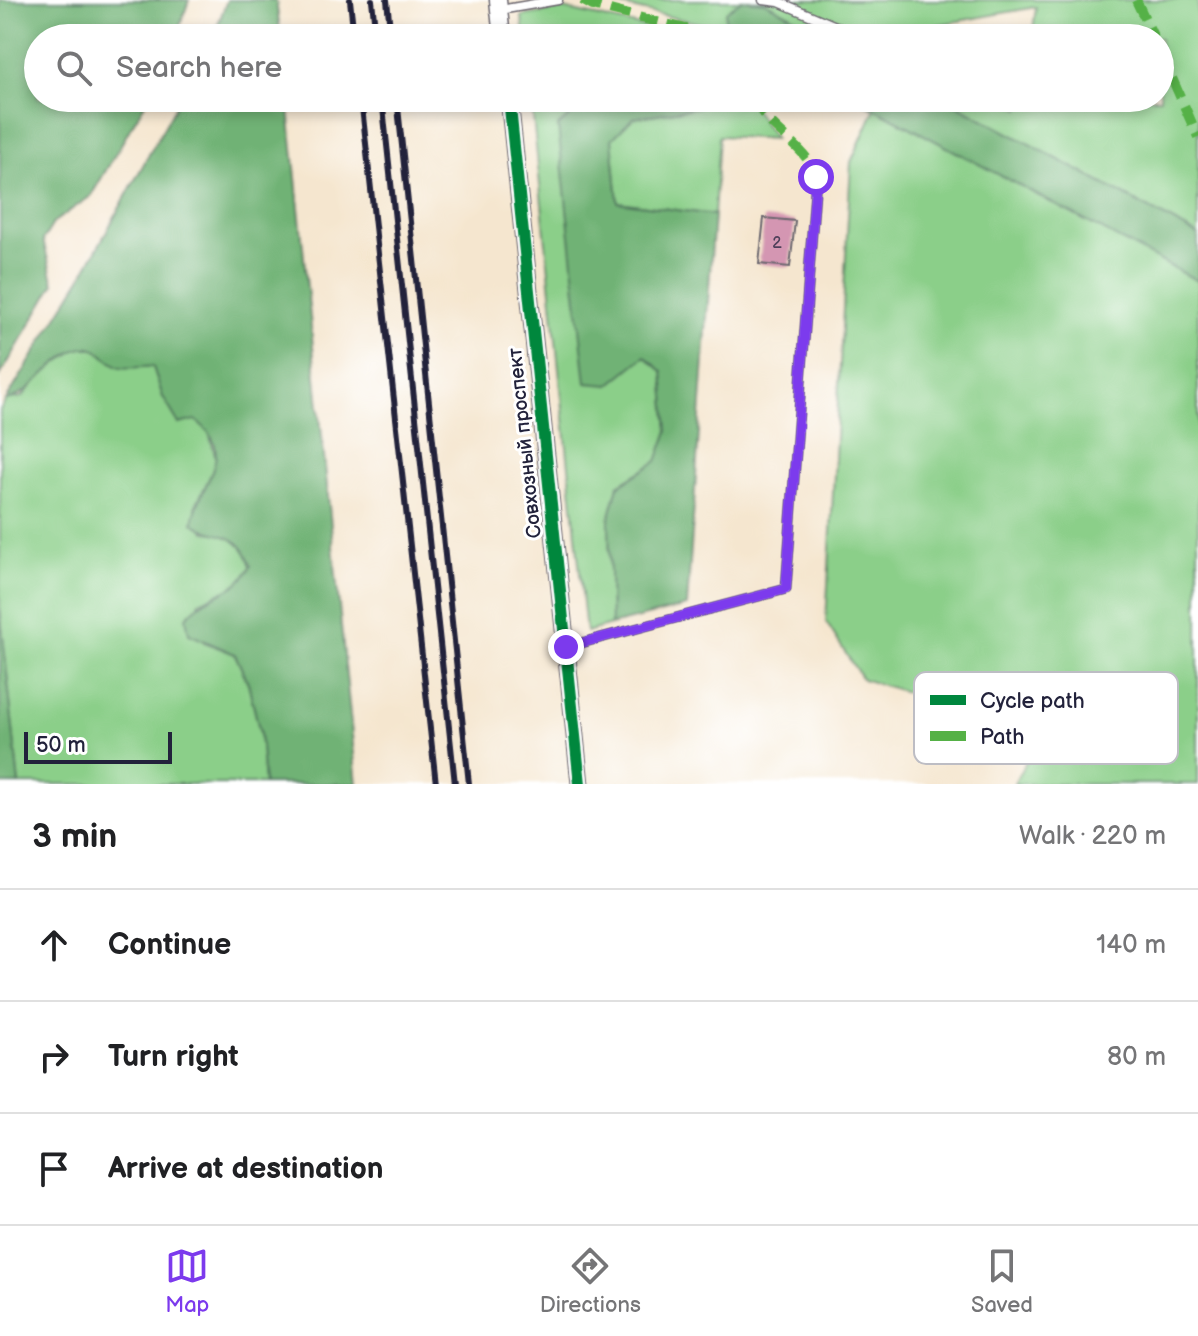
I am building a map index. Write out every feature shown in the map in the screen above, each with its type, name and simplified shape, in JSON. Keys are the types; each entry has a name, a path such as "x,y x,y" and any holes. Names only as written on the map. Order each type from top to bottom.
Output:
{"street":[{"name":"Совхозный проспект","path":"510,112 580,784"}],"lane":[{"path":"499,5 558,0"},
{"path":"763,0 779,2 831,24"},
{"path":"566,647 786,589 816,177"}],"green space":[{"path":"0,0 189,0 181,24 24,24 24,112 140,112 91,196 54,222 43,240 54,284 0,376"},
{"path":"227,0 276,0 279,24 218,24"},
{"path":"595,0 742,0 726,12 725,24 703,24"},
{"path":"742,0 765,2 807,24 725,24 726,12"},
{"path":"747,0 1198,0 1198,235 970,112 1174,112 1174,24 1034,24 1036,7 942,24 807,24 765,2"},
{"path":"564,9 631,24 523,24 522,16"},
{"path":"172,112 289,112 357,784 264,784 260,733 248,683 235,654 189,634 186,617 204,602 237,583 251,566 241,546 234,540 193,523 213,469 215,444 195,420 179,424 163,397 153,367 121,367 95,349 83,348 65,357 26,390 6,400 81,278"},
{"path":"532,112 576,112 558,127 609,385 644,356 663,372 668,431 657,462 618,485 609,520 611,625 586,632"},
{"path":"576,112 668,112 633,118 612,139 618,202 714,215 687,606 611,625 609,520 618,486 657,461 668,431 663,372 645,356 609,385 586,383 558,126"},
{"path":"668,112 756,112 775,139 719,136 714,215 618,202 612,139 633,118"},
{"path":"873,112 882,112 1198,281 1198,784 1014,784 1024,764 1178,764 1178,672 914,672 914,694 862,679 826,622 851,162"},
{"path":"881,112 970,112 1198,235 1198,281"},
{"path":"78,348 96,348 121,367 153,367 163,397 208,429 217,462 195,507 205,532 221,534 235,541 245,551 251,566 242,583 199,602 204,642 235,654 248,683 260,733 264,784 19,784 0,608 0,410 6,400 22,397 41,375"},
{"path":"0,608 19,784 0,784"}],"building":[{"path":"764,218 795,221 790,267 759,264"}],"railway":[{"path":"350,0 353,24"},
{"path":"372,0 375,24"},
{"path":"387,0 390,24"},
{"path":"363,112 436,784"},
{"path":"383,112 455,784"},
{"path":"398,112 469,784"}],"marked path":[{"path":"582,0 593,6 666,24"},
{"path":"1136,0 1147,24"},
{"path":"1174,83 1198,137"},
{"path":"762,112 805,156 816,177"}],"cycle path":[{"path":"510,112 580,784"}],"route":[{"path":"566,647 786,589 816,177"}]}
